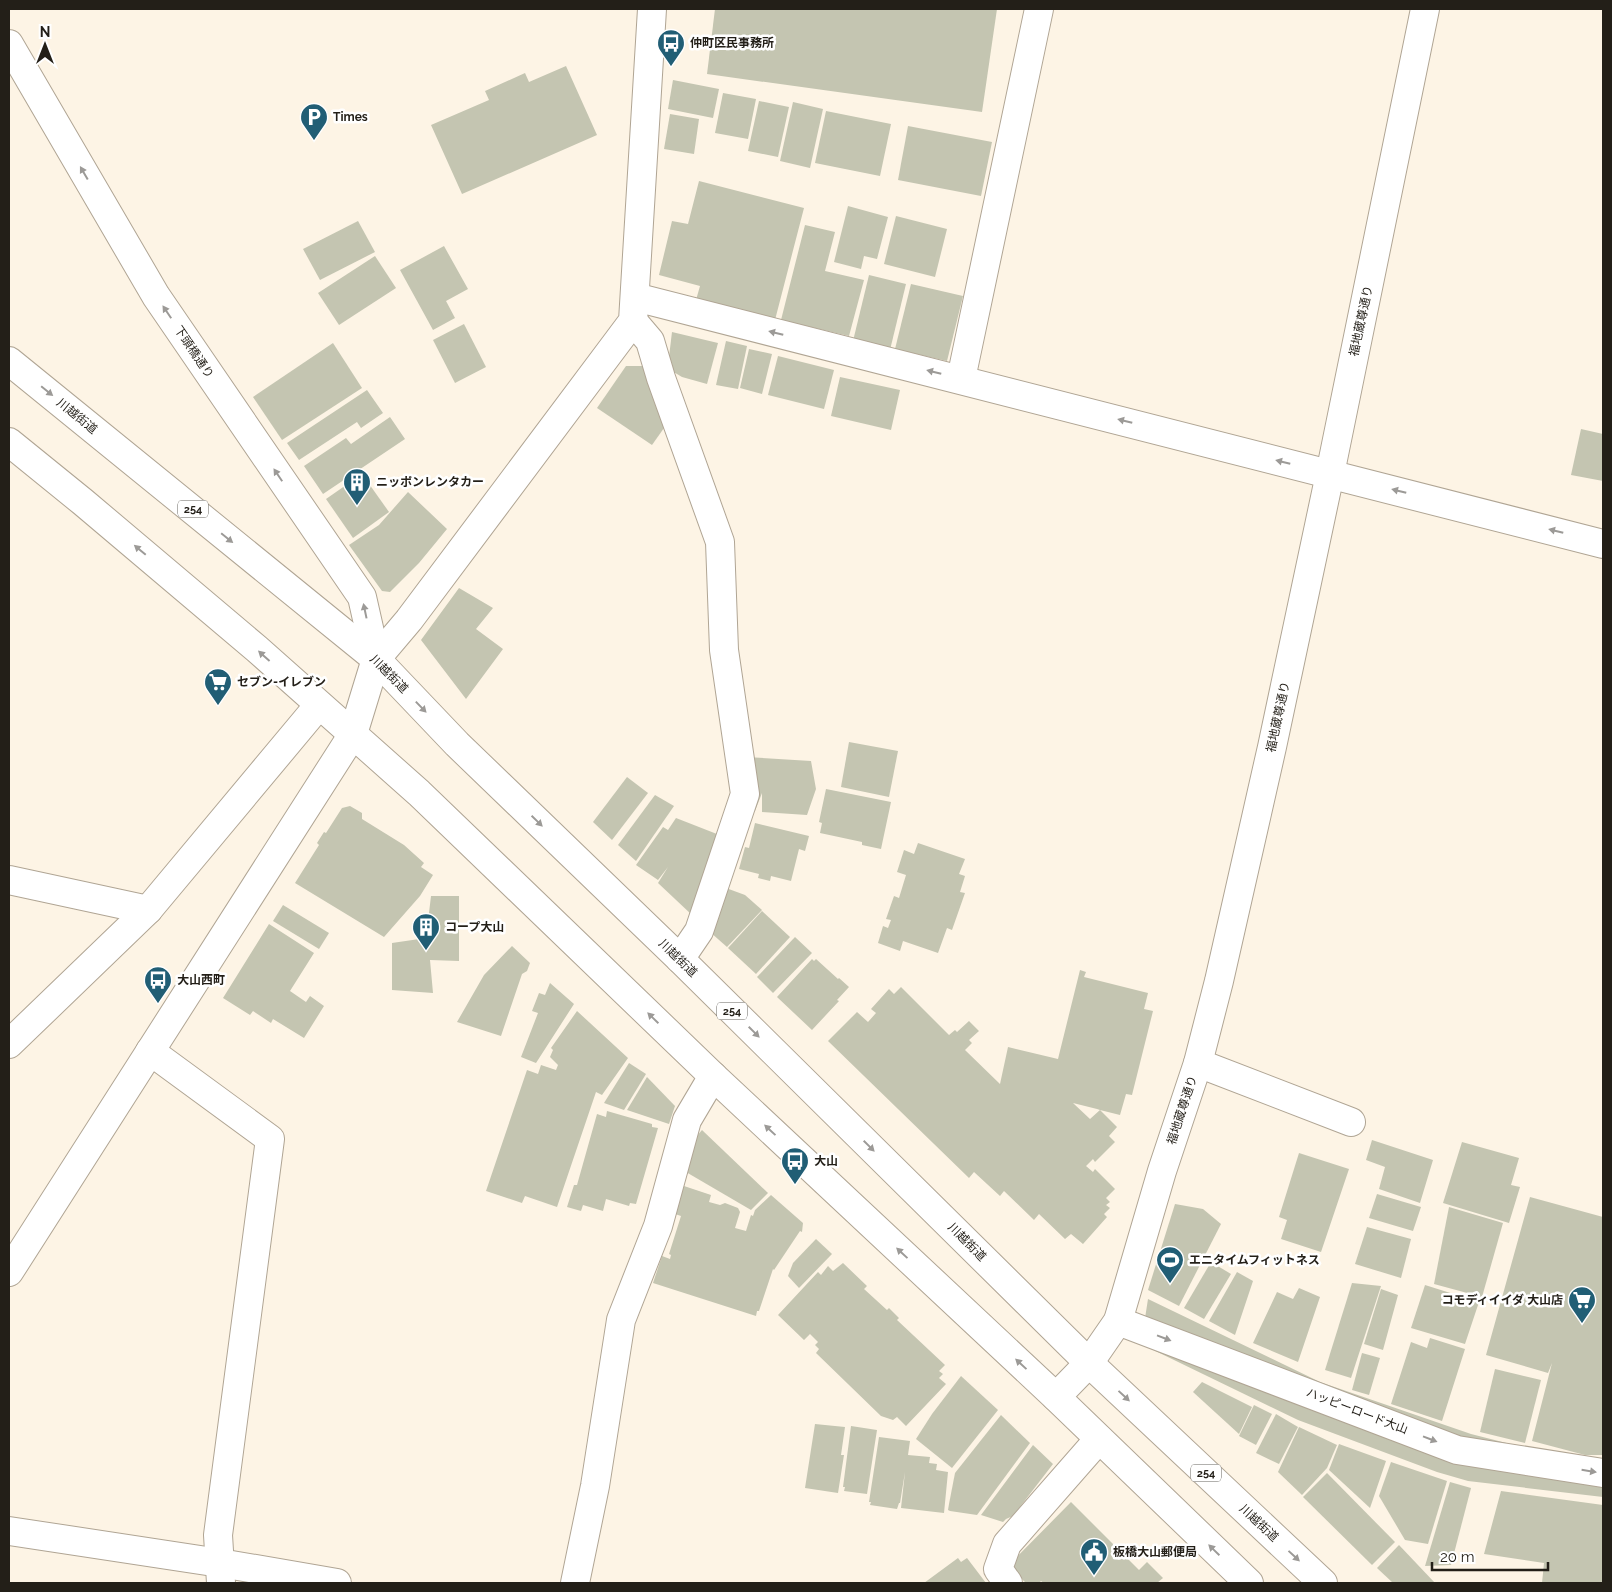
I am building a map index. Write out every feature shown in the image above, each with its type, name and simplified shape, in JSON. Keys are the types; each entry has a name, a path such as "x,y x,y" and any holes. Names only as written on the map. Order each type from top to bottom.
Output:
{"main road":[{"path":"652,9 634,309 650,341 661,378 720,542 724,650 745,794 700,931 680,958"},
{"path":"962,379 1039,9"},
{"name":"福地蔵尊通り","path":"1056,1397 1089,1363 1118,1321 1162,1171 1198,1063 1219,981 1272,747 1425,9"},
{"name":"下頭橋通り","path":"9,44 156,296 362,597 376,659"},
{"path":"634,309 962,379 1603,544"},
{"path":"9,1272 353,734 376,659 409,620 634,309"},
{"name":"川越街道","path":"9,361 376,659 457,744 680,958 1089,1363 1323,1583"},
{"path":"9,442 234,630 419,793 713,1076 1056,1397 1249,1583"},
{"path":"9,1044 148,910 318,705"},
{"path":"9,880 148,910"},
{"path":"150,1051 270,1139 218,1535 220,1573"},
{"path":"1198,1063 1351,1122"},
{"path":"575,1583 595,1486 621,1320 658,1226 688,1120 713,1076"},
{"name":"ハッピーロード大山","path":"1118,1321 1457,1450 1603,1473"},
{"path":"1008,1583 998,1569 1007,1544 1099,1439"},
{"path":"9,1531 220,1573 338,1583"}],"building":[{"path":"715,9 997,9 982,112 707,74"},
{"path":"566,66 597,135 462,194 431,125 489,100 485,91 525,73 529,82"},
{"path":"673,80 719,89 713,118 668,109"},
{"path":"723,93 756,99 748,139 715,133"},
{"path":"759,101 789,107 778,157 748,151"},
{"path":"793,102 823,109 810,168 780,161"},
{"path":"826,111 891,124 880,176 815,163"},
{"path":"670,114 699,119 694,154 664,149"},
{"path":"908,126 992,142 981,196 898,180"},
{"path":"699,181 804,208 775,320 696,300 700,286 659,275 672,221 688,224"},
{"path":"848,206 888,217 877,259 864,256 861,269 834,262"},
{"path":"896,216 947,229 935,277 884,264"},
{"path":"358,221 375,252 320,280 303,249"},
{"path":"805,225 835,232 825,271 864,280 849,336 781,320"},
{"path":"444,246 468,289 446,301 455,318 433,330 400,270"},
{"path":"375,256 396,288 339,325 318,293"},
{"path":"869,275 906,284 890,350 853,341"},
{"path":"911,284 963,296 947,361 895,349"},
{"path":"464,324 486,367 455,383 433,340"},
{"path":"672,332 718,343 707,384 682,377 672,371 668,365"},
{"path":"726,341 747,346 738,389 716,385"},
{"path":"333,343 362,388 282,440 253,397"},
{"path":"749,349 772,354 762,394 740,388"},
{"path":"778,356 834,370 824,409 768,395"},
{"path":"626,366 644,366 664,428 652,445 597,408"},
{"path":"840,377 900,390 891,430 831,416"},
{"path":"367,390 383,413 361,428 357,422 299,460 287,443"},
{"path":"390,417 405,439 323,494 304,466 346,438 351,444"},
{"path":"1581,429 1603,434 1603,481 1571,475"},
{"name":"ニッポンレンタカー","path":"362,474 389,512 353,538 326,499"},
{"path":"408,492 447,529 419,563 390,592 382,591 349,545 379,525"},
{"path":"459,588 493,608 476,629 503,649 466,699 421,640"},
{"path":"849,742 898,751 889,797 841,787"},
{"path":"746,757 811,761 816,789 807,815 762,812 762,793 755,811"},
{"path":"627,777 648,793 612,840 593,822"},
{"path":"826,789 891,802 881,849 862,845 862,842 820,833 822,823 819,822"},
{"path":"655,795 674,806 636,861 618,845"},
{"path":"350,806 362,813 362,819 404,845 424,863 421,867 433,875 420,896 384,937 295,883 319,845 317,843 324,832 326,833 342,808"},
{"path":"676,818 722,836 692,915 658,883 668,867 658,880 636,865 663,827 668,830"},
{"path":"755,823 809,836 805,851 799,849 791,881 771,876 770,881 758,878 759,874 739,869 745,847 749,848"},
{"path":"918,843 965,859 959,874 965,876 960,892 965,893 952,930 947,928 938,953 903,941 900,951 878,943 883,926 888,928 891,920 886,919 894,896 899,898 906,875 897,872 904,850 914,854"},
{"path":"726,888 745,895 762,910 727,947 710,932"},
{"name":"コープ大山","path":"431,896 459,896 459,961 430,960 433,993 392,990 392,943 426,938"},
{"path":"283,905 329,933 319,949 273,921"},
{"path":"762,911 790,937 756,974 728,948"},
{"path":"269,924 314,953 290,991 306,1002 310,996 324,1006 304,1038 273,1019 271,1023 253,1011 250,1015 223,998"},
{"path":"795,937 812,953 773,993 757,977"},
{"path":"512,946 530,963 527,971 522,974 501,1036 457,1022 484,975"},
{"path":"812,959 814,961 816,959 849,987 837,1000 839,1001 812,1030 777,997"},
{"path":"1080,970 1086,972 1084,977 1148,993 1144,1009 1153,1011 1132,1095 1126,1094 1120,1115 1100,1110 1117,1127 1109,1136 1115,1142 1095,1162 1093,1159 1086,1166 1093,1172 1095,1169 1115,1189 1106,1198 1110,1202 1106,1205 1110,1208 1104,1214 1107,1217 1083,1244 1071,1234 1065,1239 1039,1214 1034,1220 1004,1191 1000,1196 974,1172 969,1178 828,1041 857,1012 868,1022 876,1013 871,1009 889,989 894,994 901,987 949,1035 955,1030 957,1032 969,1021 979,1031 969,1040 972,1043 965,1050 1000,1084 1008,1047 1058,1059","holes":["1073,1103 1100,1110 1090,1119"]},
{"path":"550,983 574,1004 536,1063 521,1057 538,1013 532,1011 539,993 545,995"},
{"path":"577,1011 628,1058 602,1095 596,1092 557,1207 525,1196 522,1203 486,1191 527,1070 538,1074 541,1065 556,1070 558,1065 550,1057 553,1050 551,1048"},
{"path":"629,1063 646,1074 624,1110 604,1103"},
{"path":"647,1077 675,1106 669,1124 627,1110"},
{"path":"607,1111 652,1124 652,1127 658,1128 636,1204 630,1203 629,1206 606,1199 603,1211 583,1205 581,1211 567,1207 574,1185 577,1185 597,1114 606,1117"},
{"path":"702,1130 768,1193 751,1210 686,1172 696,1137"},
{"path":"1372,1140 1433,1160 1420,1203 1379,1189 1385,1167 1366,1160"},
{"path":"1462,1142 1519,1158 1511,1185 1520,1187 1509,1223 1443,1203"},
{"path":"1299,1153 1349,1169 1321,1252 1281,1239 1287,1220 1279,1217"},
{"path":"684,1186 711,1195 709,1202 720,1205 725,1203 738,1208 740,1212 735,1228 746,1231 751,1215 753,1216 755,1210 771,1195 803,1223 802,1232 800,1231 773,1269 756,1316 653,1283 662,1256 670,1259 671,1255 669,1254 681,1216 675,1214"},
{"path":"1377,1194 1421,1207 1413,1231 1369,1218"},
{"path":"1530,1197 1603,1217 1603,1455 1585,1455 1532,1441 1552,1363 1548,1373 1486,1355"},
{"path":"1175,1204 1203,1209 1221,1224 1179,1306 1148,1290"},
{"path":"1449,1207 1503,1223 1482,1297 1434,1284"},
{"path":"1367,1227 1411,1239 1401,1278 1355,1264"},
{"path":"816,1239 832,1254 799,1288 788,1276 793,1263"},
{"path":"1211,1262 1231,1274 1204,1319 1184,1308"},
{"path":"843,1263 867,1286 864,1289 887,1310 889,1308 899,1318 897,1320 945,1365 939,1371 943,1374 939,1378 946,1384 906,1426 897,1417 893,1420 881,1416 816,1353 819,1349 815,1345 818,1342 810,1334 804,1340 778,1315 818,1272 821,1275 828,1266 833,1271"},
{"path":"1237,1272 1253,1281 1235,1335 1209,1321"},
{"path":"1352,1283 1381,1286 1351,1378 1325,1370"},
{"path":"1425,1285 1479,1302 1465,1344 1411,1328"},
{"path":"1299,1288 1320,1297 1298,1362 1253,1343 1277,1292 1293,1299"},
{"path":"1381,1289 1398,1295 1383,1350 1364,1344"},
{"path":"1148,1299 1320,1382 1471,1434 1554,1455 1603,1461 1603,1497 1468,1481 1437,1472 1298,1420 1141,1344"},
{"path":"1430,1338 1465,1349 1442,1421 1391,1404 1411,1342 1427,1348"},
{"path":"1362,1353 1380,1358 1369,1395 1352,1390"},
{"path":"1495,1369 1541,1380 1525,1443 1480,1432"},
{"path":"961,1376 998,1410 952,1468 916,1439 932,1414"},
{"path":"1202,1382 1252,1407 1239,1434 1193,1392"},
{"path":"1254,1405 1272,1414 1256,1445 1239,1436"},
{"path":"1276,1414 1298,1427 1279,1464 1256,1453"},
{"path":"1001,1415 1030,1443 977,1515 948,1510 955,1473"},
{"path":"815,1424 845,1427 841,1455 844,1455 838,1493 805,1488"},
{"path":"851,1426 877,1430 867,1494 844,1491 845,1487 843,1487"},
{"path":"1299,1427 1337,1445 1327,1468 1302,1495 1278,1472"},
{"path":"879,1437 910,1441 908,1455 930,1457 929,1463 937,1464 936,1470 948,1472 944,1513 901,1508 905,1472 900,1503 897,1509 870,1505"},
{"path":"1339,1444 1386,1461 1370,1508 1329,1470"},
{"path":"1033,1445 1053,1464 1013,1516 1003,1522 981,1515"},
{"path":"1391,1462 1447,1481 1428,1544 1405,1540 1379,1496"},
{"path":"1327,1473 1395,1542 1372,1565 1303,1497"},
{"path":"1450,1482 1471,1488 1451,1565 1425,1566"},
{"path":"1501,1491 1603,1505 1603,1583 1542,1583 1544,1563 1484,1554"},
{"path":"1071,1502 1139,1570 1147,1562 1163,1578 1157,1583 1044,1583 1041,1581 1039,1583 1026,1583 1008,1566"},
{"path":"1399,1545 1435,1583 1393,1583 1377,1568"},
{"path":"958,1558 961,1562 967,1558 986,1583 924,1583"}],"place":[{"name":"仲町区民事務所","path":"671,67"},
{"name":"Times","path":"314,141"},
{"name":"ニッポンレンタカー","path":"357,506"},
{"name":"セブン-イレブン","path":"218,706"},
{"name":"コープ大山","path":"426,951"},
{"name":"大山西町","path":"158,1004"},
{"name":"大山","path":"795,1185"},
{"name":"エニタイムフィットネス","path":"1170,1284"},
{"name":"コモディイイダ 大山店","path":"1582,1324"},
{"name":"板橋大山郵便局","path":"1094,1576"}]}
